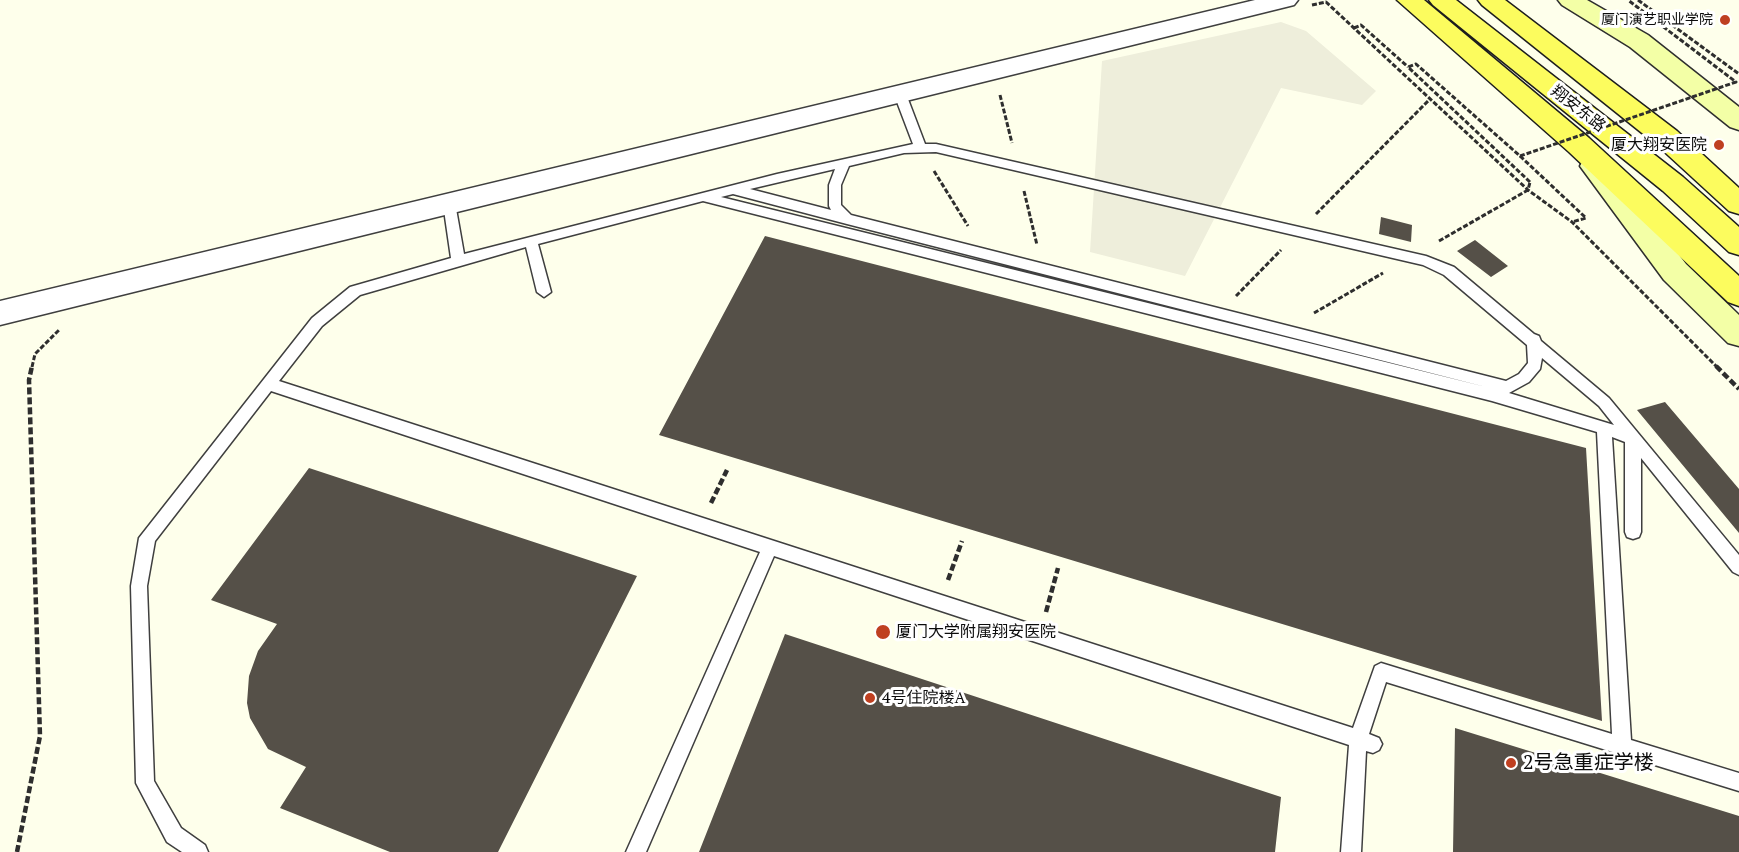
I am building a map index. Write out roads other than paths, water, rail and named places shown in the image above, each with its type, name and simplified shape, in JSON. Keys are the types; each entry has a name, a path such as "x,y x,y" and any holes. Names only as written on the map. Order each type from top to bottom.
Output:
{"main road":[{"path":"1409,0 1579,145 1739,294"},
{"name":"翔安东路","path":"1441,0 1673,184 1739,244"},
{"name":"翔安东路","path":"1490,0 1666,138 1739,204"},
{"path":"1570,0 1639,41 1739,121"},
{"path":"1579,145 1675,272 1739,334"}],"street":[{"path":"0,313 900,94 1295,4"}],"lane":[{"path":"900,94 920,147"},
{"path":"198,852 174,835 145,783 139,586 147,538 317,322 355,291 458,261 731,189 920,147 936,148 1299,231 1426,261 1449,271 1534,340 1605,402 1739,567"},
{"path":"844,163 835,185 835,206 865,238"},
{"path":"731,189 1508,387"},
{"path":"703,197 1492,395 1633,438"},
{"path":"449,203 458,261"},
{"path":"531,241 544,292"},
{"path":"1492,395 1524,378 1535,365 1534,340"},
{"path":"268,384 1365,742"},
{"path":"1604,428 1622,746"},
{"path":"1633,438 1633,532"},
{"path":"636,852 770,548"},
{"path":"1351,852 1365,742 1381,672 1739,782"}],"place":[{"name":"厦门演艺职业学院","path":"1725,20"},
{"name":"厦大翔安医院","path":"1719,145"},
{"name":"厦门大学附属翔安医院","path":"883,632"},
{"name":"4号住院楼A","path":"870,698"},
{"name":"2号急重症学楼","path":"1511,763"}]}
